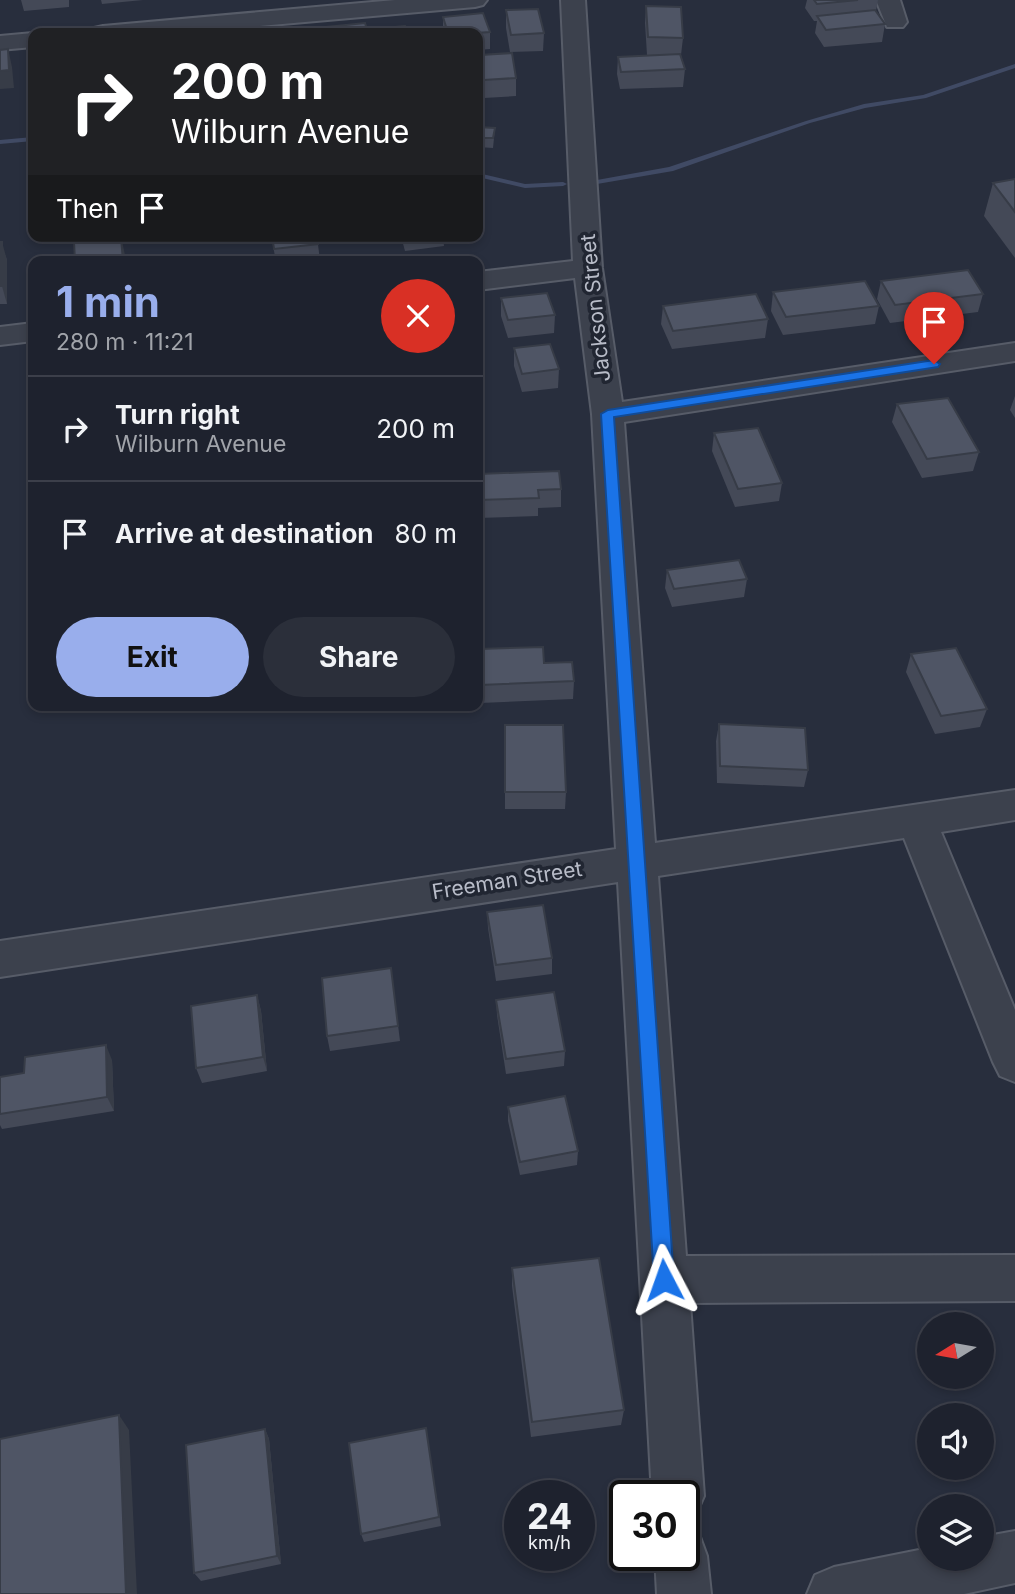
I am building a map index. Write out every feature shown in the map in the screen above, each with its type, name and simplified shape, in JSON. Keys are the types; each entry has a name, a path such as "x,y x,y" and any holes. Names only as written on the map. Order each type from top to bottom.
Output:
{"street":[{"path":"159,28 475,0"},
{"name":"Jackson Street","path":"572,0 588,268 608,414 677,1480"},
{"path":"0,43 28,40"},
{"path":"483,280 588,268"},
{"path":"0,336 28,333"},
{"path":"608,414 1015,352"},
{"name":"Freeman Street","path":"0,959 637,860 1015,805"},
{"path":"916,819 1015,1062"},
{"path":"664,1280 1015,1278"},
{"path":"834,1594 1015,1557"},
{"path":"682,1571 684,1594"}],"building":[{"path":"814,0 858,0 817,4"},
{"path":"646,6 681,7 683,38 648,37"},
{"path":"538,9 544,33 511,35 506,10"},
{"path":"875,10 885,24 826,30 817,16"},
{"path":"483,13 490,32 483,32 483,28 446,28 443,17"},
{"path":"365,23 366,28 317,28"},
{"path":"8,49 9,70 0,71 0,50"},
{"path":"512,53 516,78 484,80 483,55"},
{"path":"680,54 685,69 621,72 618,57"},
{"path":"483,127 495,128 493,138 483,138"},
{"path":"1015,179 1015,212 993,183"},
{"path":"2,242 2,286 0,286"},
{"path":"74,242 121,242 123,256 75,256"},
{"path":"273,242 318,242 318,244 274,249"},
{"path":"968,270 983,294 895,305 881,281"},
{"path":"865,281 879,306 786,317 773,292"},
{"path":"547,293 555,315 508,320 501,298"},
{"path":"756,294 768,319 673,331 663,306"},
{"path":"550,344 559,369 522,374 514,348"},
{"path":"948,398 979,452 927,459 897,404"},
{"path":"758,428 782,483 738,489 714,433"},
{"path":"559,471 561,489 538,490 539,498 483,500 483,474"},
{"path":"739,560 747,579 674,589 667,570"},
{"path":"543,647 544,663 572,662 574,681 483,685 483,649"},
{"path":"956,648 987,709 941,716 911,654"},
{"path":"719,724 805,728 808,770 720,766"},
{"path":"505,725 563,725 566,792 505,792"},
{"path":"543,905 552,958 496,965 487,912"},
{"path":"391,968 398,1026 327,1036 322,978"},
{"path":"554,992 565,1051 506,1059 496,1000"},
{"path":"257,995 263,1057 196,1068 191,1006"},
{"path":"106,1045 107,1097 0,1114 0,1077 24,1073 25,1057"},
{"path":"565,1096 578,1151 520,1162 508,1107"},
{"path":"599,1258 624,1410 532,1422 512,1268"},
{"path":"119,1415 126,1594 0,1594 0,1439"},
{"path":"426,1428 439,1517 361,1534 349,1443"},
{"path":"265,1429 277,1556 194,1573 186,1445"}],"waterway":[{"path":"597,182 670,169 808,122 864,106 924,97 1015,66"},
{"path":"0,142 28,139"},
{"path":"483,176 525,186 563,184"}],"route":[{"path":"664,1280 608,414 934,364"}]}
